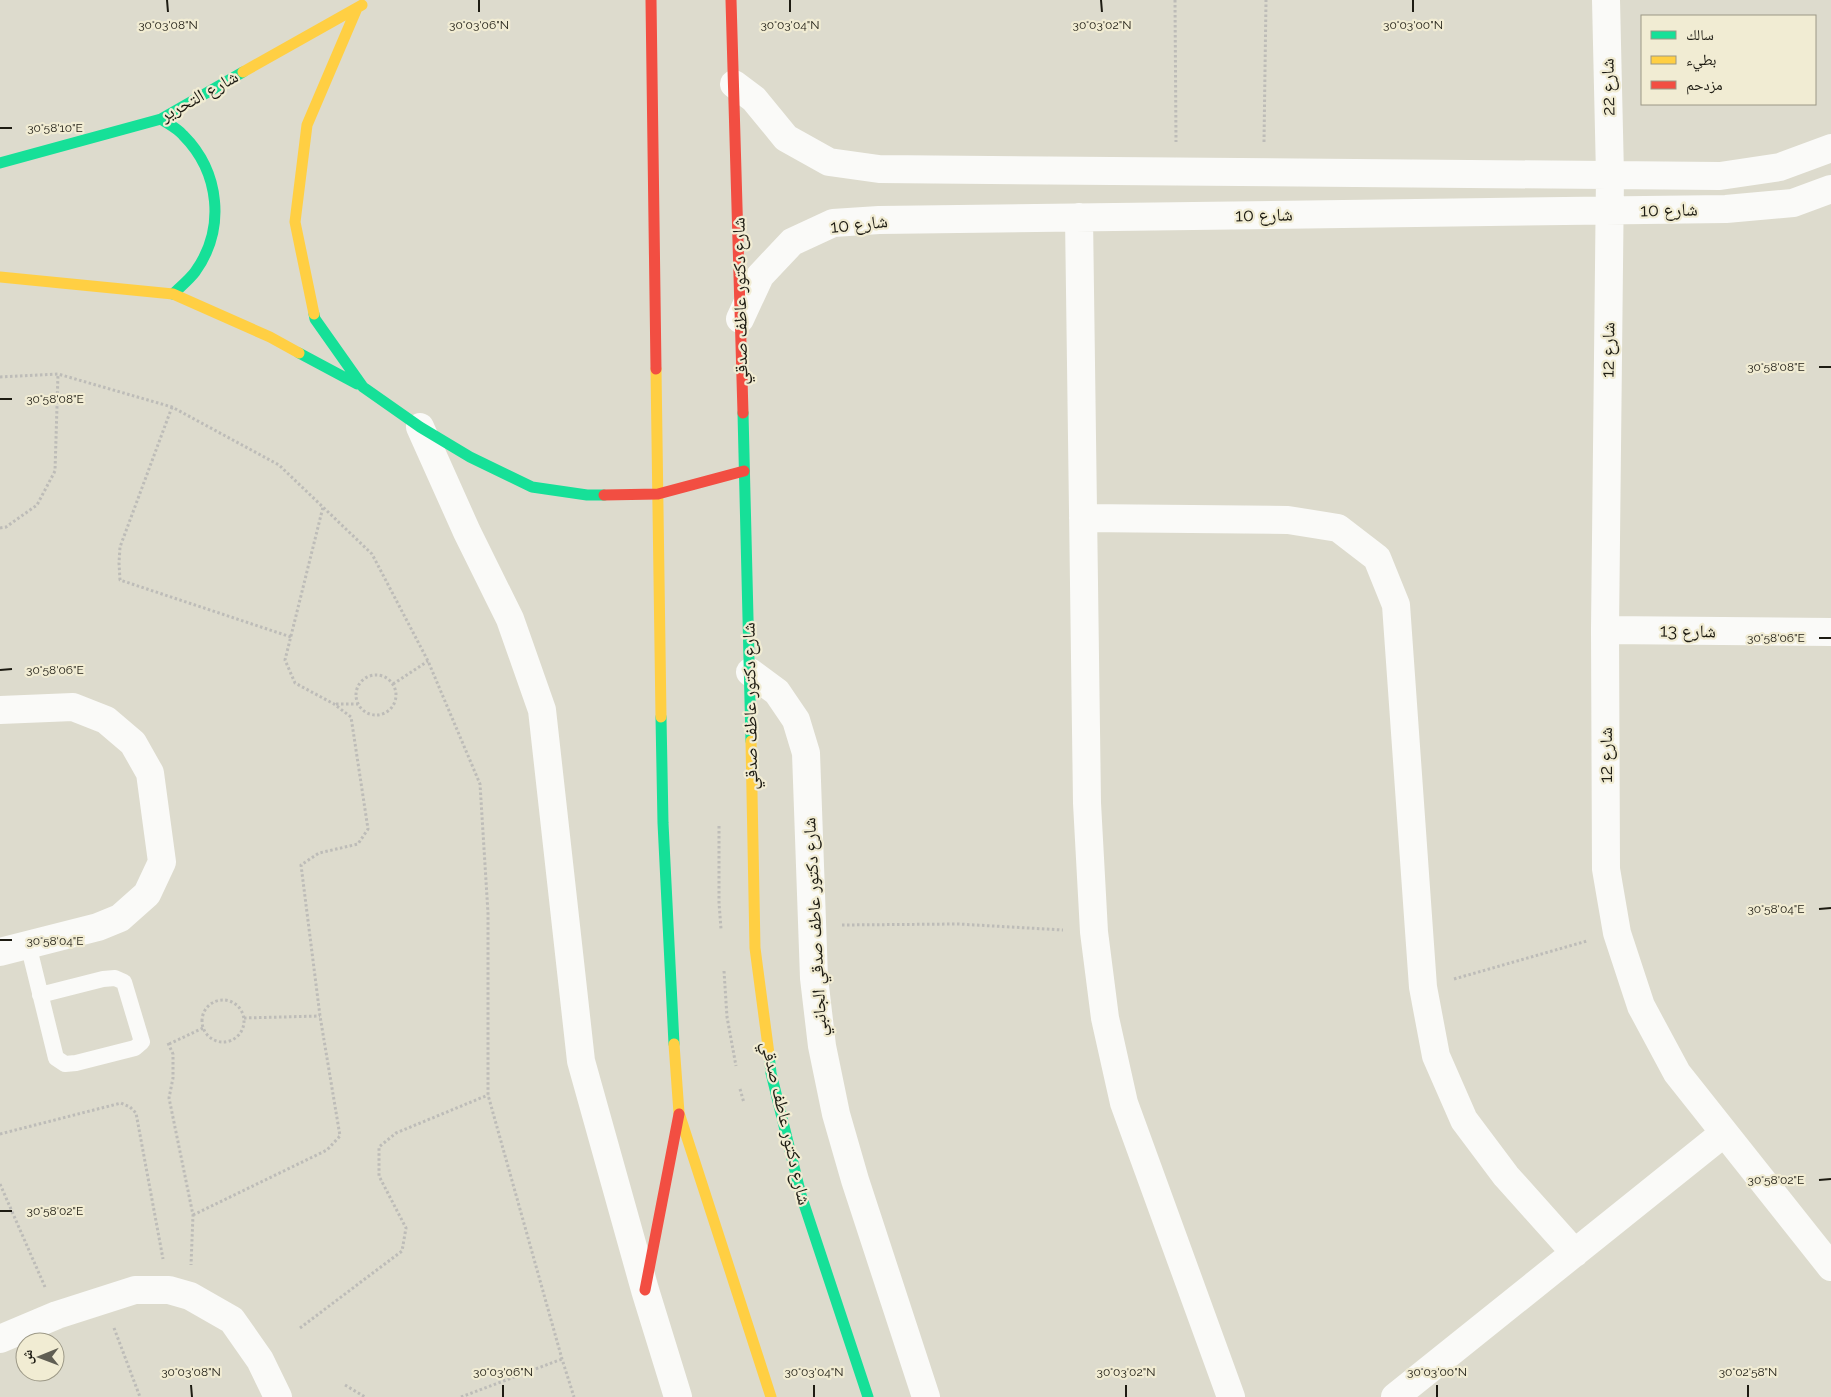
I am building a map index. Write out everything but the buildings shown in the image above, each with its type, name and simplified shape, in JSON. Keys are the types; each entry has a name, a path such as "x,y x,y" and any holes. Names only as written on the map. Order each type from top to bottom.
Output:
{"street":[{"name":"شارع التحرير","path":"0,163 161,119 369,0"},
{"path":"651,0 663,824 671,998 679,1113 771,1397"},
{"name":"شارع دكتور عاطف صدقي","path":"732,0 750,672 755,948 771,1073 801,1196 868,1397"},
{"name":"شارع 22","path":"1606,0 1610,175"},
{"path":"357,8 307,125 295,222 315,319 362,388"},
{"name":"شارع 10","path":"734,84 754,99 786,138 829,162 879,169 1720,176 1780,167 1831,148"},
{"path":"161,119 186,136 203,161 214,189 216,218 210,247 195,273 173,294"},
{"name":"شارع 12","path":"1610,175 1605,630 1606,869 1617,933 1641,1006 1677,1073 1831,1267"},
{"name":"شارع 10","path":"740,319 760,276 792,242 833,223 878,220 1726,209 1793,203 1831,189"},
{"path":"1079,218 1086,803 1094,932 1105,1018 1124,1103 1231,1397"},
{"path":"0,277 173,294 270,337 362,388 420,427 470,457 532,487 588,495 658,494 744,470"},
{"path":"420,427 467,532 510,619 542,710 580,1061 645,1290 678,1397"},
{"path":"1083,518 1288,520 1338,528 1377,558 1396,605 1423,987 1436,1056 1464,1120 1506,1176 1575,1253"},
{"name":"شارع 13","path":"1605,630 1831,632"},
{"name":"شارع دكتور عاطف صدقي الجانبي","path":"750,672 778,692 796,720 806,753 814,978 822,1046 836,1114 858,1190 926,1397"},
{"path":"0,710 73,708 106,720 133,742 150,773 162,862 147,894 120,918 98,927 0,952"},
{"path":"645,1290 679,1113"},
{"path":"1395,1397 1724,1133"},
{"path":"0,1339 57,1315 135,1290 179,1293 232,1320 260,1360 278,1397"}],"lane":[{"path":"28,944 40,995 56,1058 65,1064 76,1063 135,1048 142,1042 124,982 115,978 103,979 40,995"}],"path":[{"path":"1175,0 1176,171"},
{"path":"1264,172 1266,0"},
{"path":"0,377 58,374 172,407 279,466 372,554 428,661 480,784 488,913 488,1095 574,1397"},
{"path":"0,528 6,527 37,505 55,471 58,374"},
{"path":"172,407 120,547 120,580 291,637"},
{"path":"193,1215 327,1150 340,1136 320,1016 301,865 319,853 358,844 368,829 351,717 334,704 295,683 286,660 323,507"},
{"path":"393,684 428,661"},
{"path":"375,674 386,677 393,684 396,693 395,701 382,714 364,711 358,704 356,694 358,684 365,677 375,674"},
{"path":"334,704 358,704"},
{"path":"812,926 958,924 1094,932"},
{"path":"1423,987 1617,933"},
{"path":"218,1000 227,1000 235,1004 241,1010 244,1018 243,1027 239,1035 232,1040 223,1042 215,1040 203,1028 202,1019 205,1011 210,1004 218,1000"},
{"path":"244,1018 320,1016"},
{"path":"169,1044 203,1028"},
{"path":"165,1035 173,1054 173,1078 169,1098 193,1215 179,1293"},
{"path":"300,1328 402,1251 406,1228 378,1176 379,1147 396,1133 488,1095"},
{"path":"0,1134 121,1104 130,1107 136,1113 179,1293"},
{"path":"0,1184 57,1315"},
{"path":"103,1300 140,1397"},
{"path":"462,1397 562,1359"},
{"path":"345,1385 365,1397"}],"traffic: fast":[{"path":"0,163 161,119 243,72"},
{"path":"161,119 181,133 195,150 205,166 215,201 215,220 205,255 193,275 173,294"},
{"path":"314,314 315,319 363,387 420,427 470,457 532,487 587,495 604,495"},
{"path":"299,353 357,384"},
{"path":"743,413 751,741"},
{"path":"661,717 663,823 674,1044"},
{"path":"769,1054 771,1073 801,1195 868,1397"}],"traffic: slow":[{"path":"243,72 362,5"},
{"path":"314,314 295,222 307,125 357,8"},
{"path":"0,277 173,294 270,337 299,353"},
{"path":"656,369 661,717"},
{"path":"751,741 755,948 769,1054"},
{"path":"674,1044 679,1113 771,1397"}],"traffic: jam":[{"path":"651,0 656,369"},
{"path":"731,0 743,413"},
{"path":"604,495 658,494 744,471"},
{"path":"645,1290 679,1114"}]}
